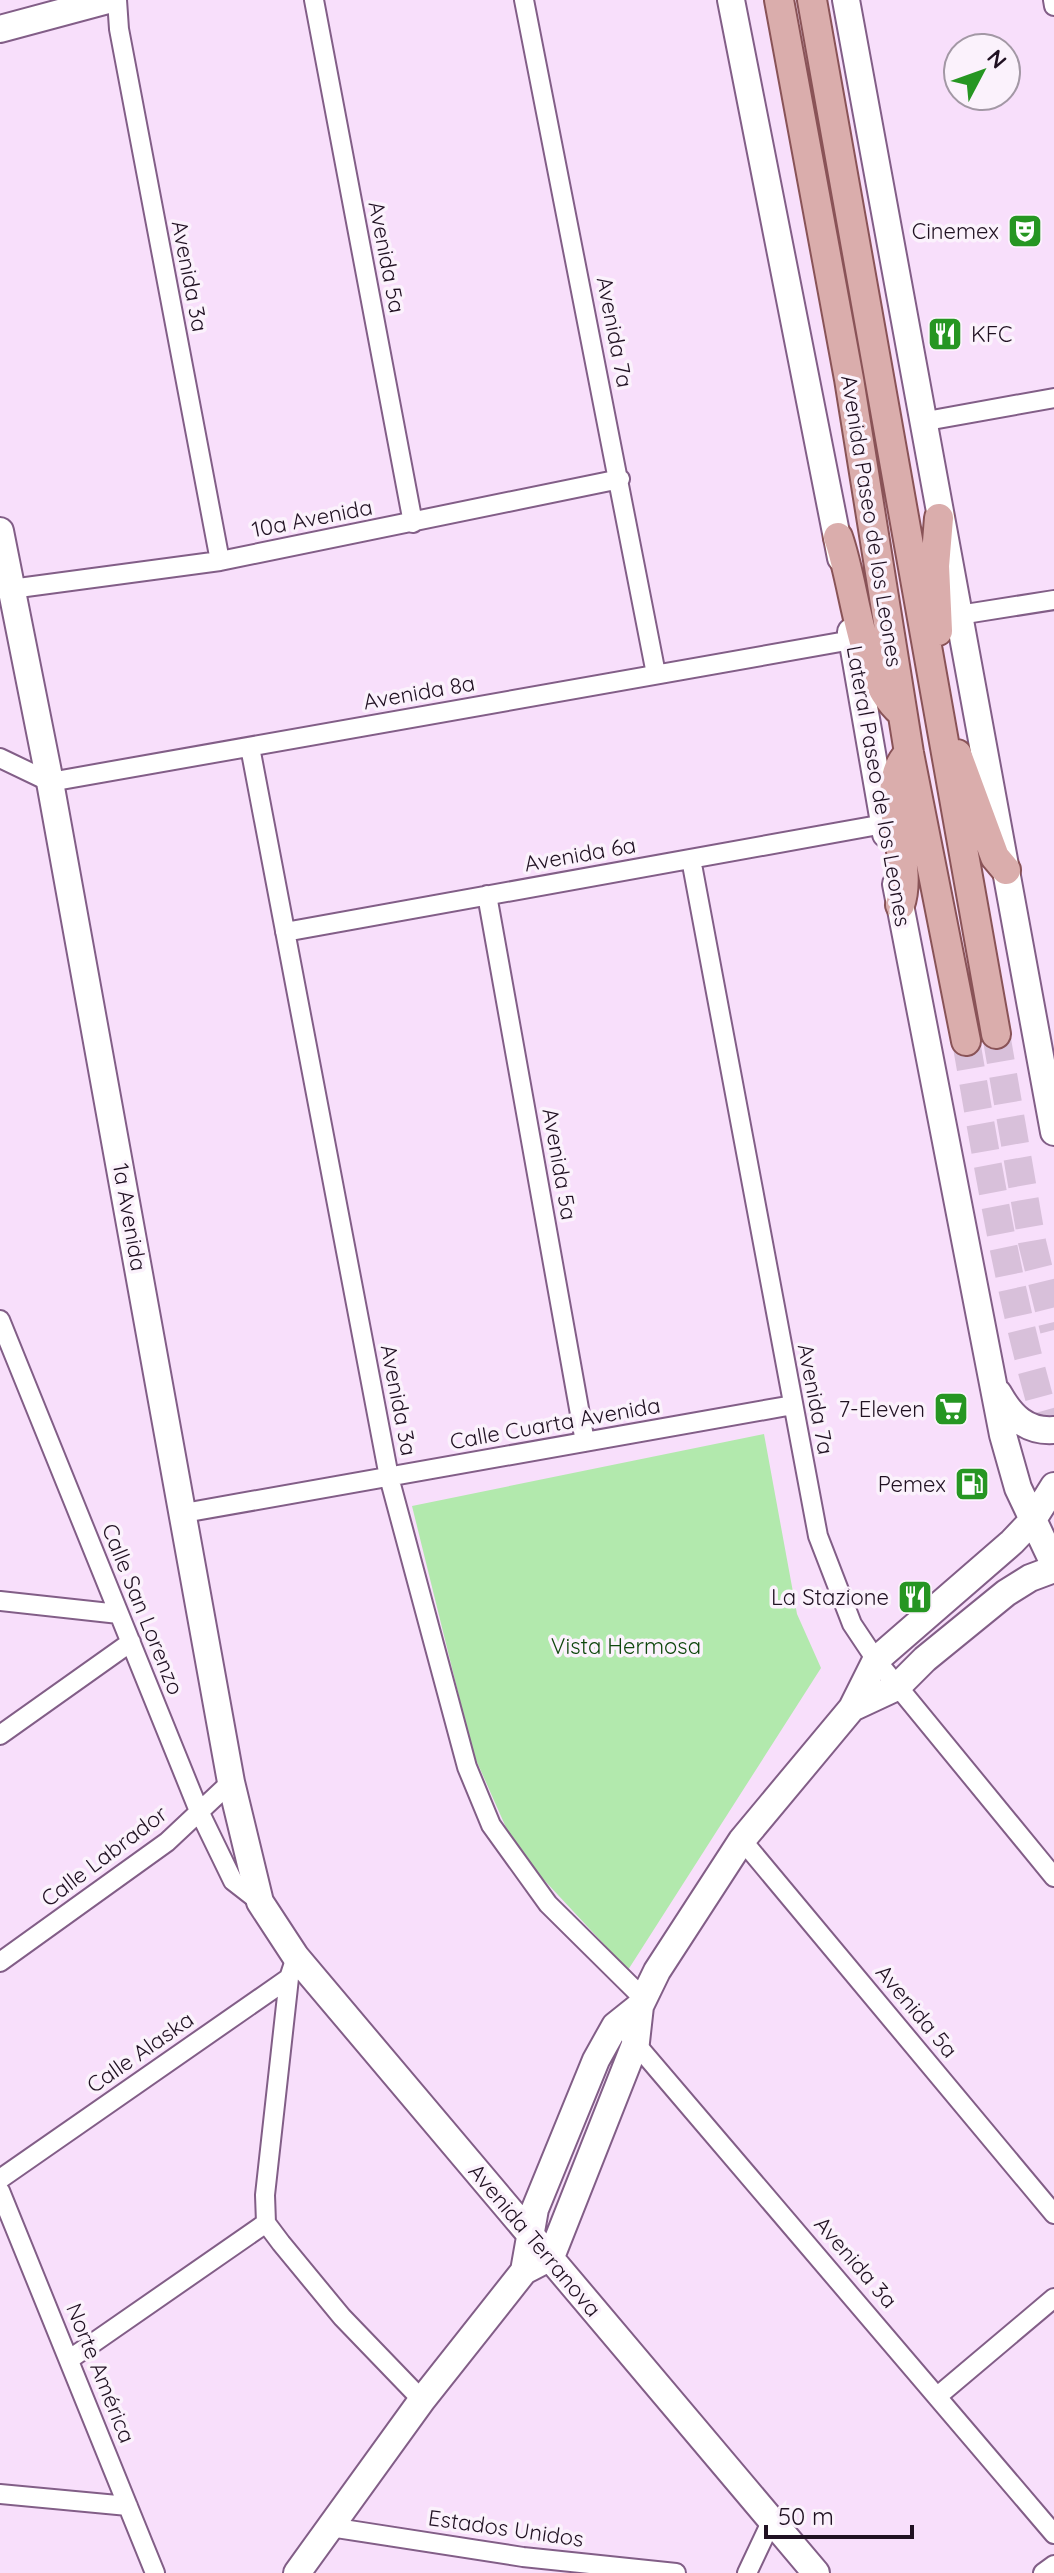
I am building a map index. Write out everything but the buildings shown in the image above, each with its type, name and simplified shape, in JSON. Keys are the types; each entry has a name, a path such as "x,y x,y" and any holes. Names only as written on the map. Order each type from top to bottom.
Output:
{"main road":[{"name":"Avenida Paseo de los Leones","path":"779,0 846,363 909,753 966,1041"},
{"name":"Avenida Paseo de los Leones","path":"812,0 996,1034"},
{"path":"927,653 938,630 935,566 939,518"},
{"path":"838,537 855,591 872,673 881,690 903,713"},
{"path":"941,731 961,763 995,857 1006,870"},
{"path":"900,905 904,882 894,788 896,771 909,753"}],"street":[{"path":"0,29 108,0"},
{"name":"Avenida 3a","path":"117,0 119,29 220,561"},
{"name":"Avenida 5a","path":"314,0 413,523"},
{"name":"Avenida 7a","path":"524,0 656,674"},
{"name":"Lateral Paseo de los Leones","path":"731,0 838,537 852,640 884,824 989,1375 1007,1448 1032,1521 1054,1566"},
{"path":"846,0 921,422 1054,1132"},
{"path":"1053,0 1054,6"},
{"path":"921,422 1054,398"},
{"name":"10a Avenida","path":"11,589 220,561 620,479"},
{"name":"1a Avenida","path":"0,531 50,782 231,1782 260,1902"},
{"path":"959,615 1054,600"},
{"name":"Avenida 8a","path":"50,782 852,640"},
{"name":"Avenida 3a","path":"250,747 389,1477 467,1767 491,1825 548,1904 642,2002"},
{"path":"0,758 50,782"},
{"name":"Avenida 6a","path":"285,932 884,824"},
{"name":"Avenida 7a","path":"691,859 818,1536 852,1624 876,1660 1054,1877"},
{"name":"Avenida 5a","path":"487,895 585,1442"},
{"name":"Calle San Lorenzo","path":"0,1320 199,1811 233,1881 260,1902"},
{"path":"989,1375 1006,1407 1020,1422 1037,1431 1054,1430"},
{"name":"Calle Cuarta Avenida","path":"184,1513 793,1405"},
{"path":"297,2573 422,2400 524,2271 551,2257 626,2034 657,1971 742,1840 852,1708 876,1660 1032,1521 1054,1486"},
{"path":"852,1708 897,1687 925,1659 1006,1593 1054,1566"},
{"path":"0,1601 119,1614"},
{"path":"0,1735 131,1642"},
{"name":"Calle Labrador","path":"0,1962 167,1842 231,1782"},
{"name":"Avenida 5a","path":"742,1840 1054,2214"},
{"name":"Avenida Terranova","path":"260,1902 293,1968 551,2257 816,2573"},
{"path":"293,1968 265,2195 266,2223 342,2317 422,2400"},
{"name":"Calle Alaska","path":"0,2179 293,1968"},
{"path":"524,2271 528,2233 596,2060 626,2034"},
{"name":"Avenida 3a","path":"626,2034 939,2395 1054,2534"},
{"name":"Norte América","path":"0,2191 155,2573"},
{"path":"70,2359 266,2223"},
{"path":"939,2395 1054,2298"},
{"path":"0,2494 128,2506"},
{"path":"747,2573 772,2520"},
{"name":"Estados Unidos","path":"330,2527 523,2557 676,2573"},
{"path":"1043,2573 1054,2565"}],"green space":[{"name":"Vista Hermosa","path":"764,1434 797,1614 821,1668 628,1970 516,1850 473,1753 412,1506"}],"tunnel":[{"path":"996,1034 1032,1242 1054,1330"},
{"path":"966,1041 1014,1297 1054,1448"}],"place":[{"name":"Cinemex","path":"1025,231"},
{"name":"KFC","path":"945,334"},
{"name":"7-Eleven","path":"951,1409"},
{"name":"Pemex","path":"972,1484"},
{"name":"La Stazione","path":"915,1597"}]}
